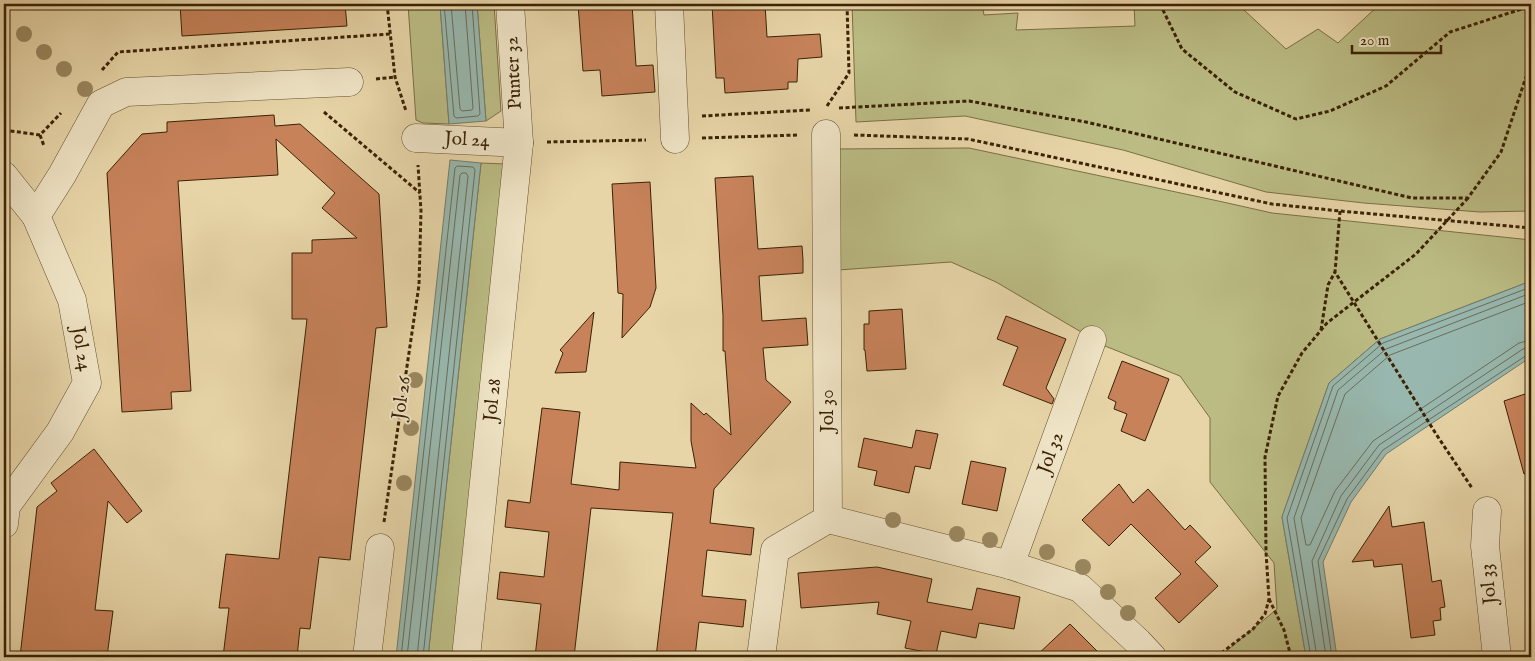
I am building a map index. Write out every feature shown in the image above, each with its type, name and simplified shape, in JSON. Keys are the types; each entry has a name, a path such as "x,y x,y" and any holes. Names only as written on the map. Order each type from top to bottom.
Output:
{"street":[{"name":"Punter 32","path":"510,4 519,143"},
{"path":"669,4 674,128"},
{"path":"36,216 62,175 101,104 126,92 349,82"},
{"name":"Jol 30","path":"826,121 828,519"},
{"name":"Jol 24","path":"424,138 519,143"},
{"name":"Jol 28","path":"466,657 519,143"},
{"name":"Jol 24","path":"4,176 36,216 72,300 87,383 60,432 6,506 4,524"},
{"name":"Jol 32","path":"1010,565 1092,340"},
{"name":"Jol 33","path":"1487,511 1485,546 1497,657"},
{"path":"761,657 775,550 828,519 1010,565 1080,588 1152,657"},
{"path":"367,657 380,548"}],"path":[{"name":"Jol 26","path":"380,548 419,284 420,193 424,138 395,77 387,4"},
{"path":"826,121 849,73 848,4"},
{"path":"1010,4 1013,7 1090,4"},
{"path":"1160,4 1182,49 1235,92 1296,119 1330,111 1386,86 1450,32 1531,6"},
{"path":"1216,657 1254,629 1266,614 1269,598 1266,552 1266,457 1278,396 1302,353 1326,323 1416,254 1468,198 1501,152 1531,62"},
{"path":"290,84 420,193"},
{"path":"519,143 674,128 826,121 969,100 1086,122 1412,198 1468,198"},
{"path":"674,128 826,121 968,139 1272,204 1531,228"},
{"path":"1320,330 1328,285 1335,272 1340,211"},
{"path":"1335,272 1436,434 1487,511"},
{"path":"1269,598 1284,630 1291,657"}],"green space":[{"path":"408,4 440,4 449,124 423,123 416,120"},
{"path":"477,4 494,4 501,111 486,121"},
{"path":"852,4 982,4 984,15 1018,13 1016,30 1135,26 1134,4 1241,4 1244,10 1286,49 1318,29 1338,43 1380,4 1531,4 1531,211 1480,212 1364,203 1266,192 1123,150 965,116 856,122"},
{"path":"969,148 1272,213 1531,240 1531,281 1380,339 1329,383 1282,517 1306,657 1219,657 1277,609 1274,563 1210,482 1210,418 1180,376 1105,346 996,282 951,262 838,270 835,149"},
{"path":"481,163 505,164 464,657 428,657"}],"water":[{"path":"440,4 477,4 486,121 449,124"},
{"path":"450,160 481,163 428,657 396,657"},
{"path":"1531,281 1531,357 1386,454 1351,502 1323,562 1337,657 1306,657 1282,517 1329,383 1380,339"}],"building":[{"path":"180,4 345,4 347,26 182,36"},
{"path":"578,4 632,4 636,66 653,65 655,92 602,96 600,70 583,71"},
{"path":"712,4 765,4 767,37 820,34 822,57 798,59 797,82 788,82 788,89 725,93 724,78 716,78"},
{"path":"274,115 275,126 300,124 379,194 387,327 376,328 350,560 319,557 310,629 300,628 297,657 223,657 229,608 219,608 226,554 279,559 307,319 292,319 292,253 312,253 312,240 357,238 322,208 335,193 276,139 278,175 178,181 191,391 171,392 172,409 122,412 107,173 142,134 167,132 167,122"},
{"path":"753,176 758,249 802,246 803,260 803,273 759,276 762,321 806,318 808,345 763,348 766,380 791,402 714,489 710,523 754,528 751,555 707,550 702,596 746,600 743,627 699,622 695,657 656,657 673,513 591,508 574,657 535,657 541,604 497,599 500,572 544,577 549,532 505,527 508,500 530,503 542,408 580,412 571,484 619,490 620,462 696,468 691,441 691,403 704,415 706,413 731,435 725,351 723,351 723,316 715,178"},
{"path":"650,182 656,288 650,307 622,338 623,294 618,293 612,184"},
{"path":"902,309 906,369 867,371 864,350 864,324 869,324 869,311"},
{"path":"594,312 586,372 555,373 563,353 560,350"},
{"path":"1006,316 1066,339 1046,388 1054,399 1052,404 1003,385 1018,347 997,339"},
{"path":"1122,361 1169,379 1145,441 1121,431 1127,414 1114,409 1116,402 1108,398"},
{"path":"1531,392 1531,473 1524,474 1504,401"},
{"path":"916,430 938,434 930,469 915,466 909,493 874,485 877,471 858,467 864,438 912,448"},
{"path":"94,449 142,511 127,523 108,501 95,610 113,611 107,657 20,657 37,507 57,491 51,483"},
{"path":"971,461 1006,468 997,511 962,504"},
{"path":"1119,484 1133,503 1148,489 1185,530 1190,525 1211,547 1195,562 1218,586 1179,623 1155,598 1181,574 1131,524 1109,546 1082,520"},
{"path":"1389,506 1392,527 1424,522 1432,582 1441,580 1445,607 1440,608 1441,620 1433,621 1435,635 1411,638 1402,564 1374,567 1373,560 1352,562"},
{"path":"877,567 932,579 927,602 972,610 977,588 1020,597 1014,629 979,623 976,638 941,631 936,654 905,648 911,621 877,614 879,602 801,608 798,573"},
{"path":"1070,624 1103,657 1035,657"}]}
